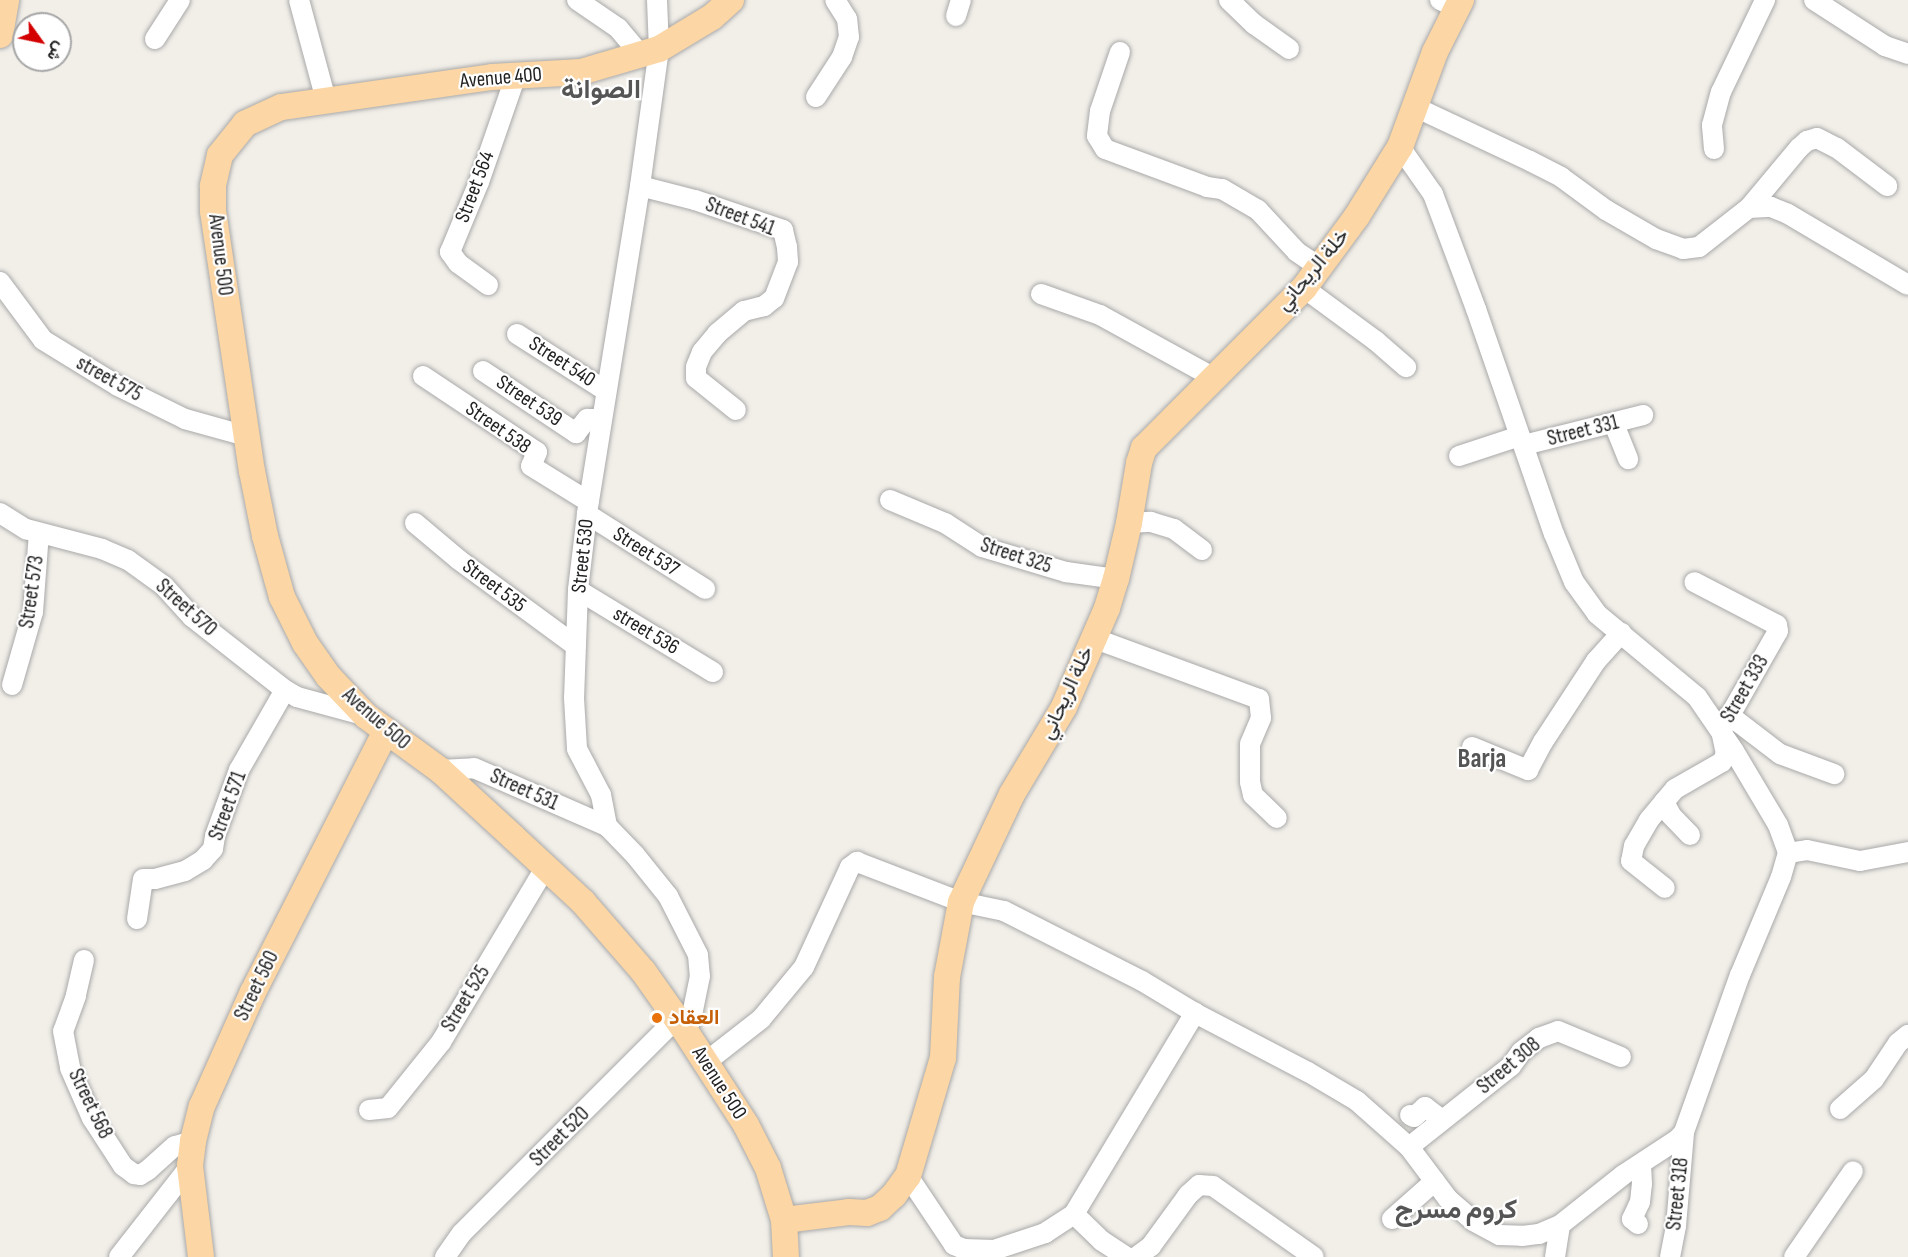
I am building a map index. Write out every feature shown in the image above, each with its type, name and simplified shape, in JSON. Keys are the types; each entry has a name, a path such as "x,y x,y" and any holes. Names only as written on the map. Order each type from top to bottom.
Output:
{"main road":[{"path":"0,35 6,0"},
{"name":"Avenue 400","path":"326,100 516,75 581,72 649,52 712,17 731,0"},
{"name":"خلة الريحاني","path":"784,1220 849,1212 867,1213 880,1208 894,1195 908,1176 943,1058 947,977 961,902 1012,794 1061,713 1093,638 1116,579 1129,523 1138,463 1144,448 1304,288 1357,216 1403,139 1453,3"},
{"name":"Avenue 500","path":"326,100 281,107 245,124 220,155 215,171 213,211 246,436 265,536 282,597 305,643 328,676 366,716 440,770 583,902 643,971 746,1125 768,1168 784,1220 786,1257"},
{"name":"Street 560","path":"201,1257 191,1154 202,1106 222,1056 386,731"}],"street":[{"path":"155,39 180,0"},
{"path":"299,0 326,100"},
{"path":"577,0 649,52"},
{"name":"Street 530","path":"607,826 601,795 577,749 578,590 588,508 606,391 625,293 640,186 649,52 657,0"},
{"path":"816,97 842,57 849,37 847,19 835,0"},
{"path":"1229,0 1254,24 1289,50"},
{"path":"1714,149 1712,125 1721,92 1765,0"},
{"path":"1814,0 1885,46 1908,54"},
{"path":"1120,52 1100,111 1097,136 1105,149 1207,187 1222,189 1258,210 1298,252 1319,267"},
{"name":"Street 564","path":"488,285 458,263 450,252 479,182 516,75"},
{"path":"1415,107 1561,177 1606,210 1656,239 1683,249 1699,248 1749,208 1807,141 1817,138 1837,148 1887,186"},
{"path":"1403,139 1432,194 1554,534 1574,582 1585,600 1725,723 1780,754 1834,774"},
{"name":"Street 541","path":"640,186 695,200 783,230 788,262 774,298 764,306 744,311 717,334 702,352 696,367 696,378 736,410"},
{"path":"1749,208 1771,207 1788,214 1908,285"},
{"name":"street 575","path":"0,282 42,340 118,386 185,419 246,436"},
{"path":"1304,288 1376,341 1406,367"},
{"path":"1041,294 1100,315 1213,377"},
{"name":"Street 540","path":"517,334 606,391"},
{"name":"Street 539","path":"483,371 576,433 587,418 602,419"},
{"name":"Street 538","path":"423,376 537,452 531,466 588,508"},
{"name":"Street 331","path":"1459,456 1522,440 1614,424 1643,415"},
{"path":"1614,424 1628,459"},
{"name":"Street 325","path":"891,500 945,523 982,547 1066,572 1116,579"},
{"name":"Street 537","path":"588,508 705,589"},
{"name":"Street 570","path":"0,513 26,529 102,549 128,560 165,586 199,623 285,690 297,697 366,716"},
{"path":"1129,523 1151,522 1174,529 1202,550"},
{"name":"Street 535","path":"415,523 468,567 576,646"},
{"name":"Street 573","path":"12,685 33,612 39,533"},
{"name":"Street 333","path":"1664,802 1675,789 1722,762 1726,754 1725,723 1778,630 1777,625 1694,582"},
{"name":"street 536","path":"578,590 713,672"},
{"path":"1472,747 1528,770 1542,742 1596,661 1621,633"},
{"path":"1093,638 1259,699 1261,718 1250,744 1250,782 1252,795 1277,818"},
{"name":"Street 571","path":"137,919 143,879 155,879 185,871 204,860 213,849 215,836 239,770 285,690"},
{"path":"706,1062 761,1019 804,967 850,867 857,862 961,902 1004,910 1142,981 1195,1013 1308,1072 1357,1101 1408,1147 1448,1199 1473,1221 1499,1235 1539,1234 1560,1225 1622,1176 1678,1139 1684,1131 1740,975 1781,878 1788,853 1778,825 1725,723"},
{"name":"Street 531","path":"440,770 474,768 607,826"},
{"path":"1665,888 1631,861 1634,846 1649,819 1664,802 1671,815 1690,835"},
{"path":"607,826 635,855 668,896 698,955 699,976 691,1020 680,1024"},
{"path":"1788,853 1807,850 1860,861 1908,852"},
{"name":"Street 525","path":"369,1110 388,1108 441,1042 545,868"},
{"name":"Street 568","path":"84,960 76,996 63,1031 70,1068 92,1118 123,1166 134,1174 148,1170 175,1146 191,1154"},
{"path":"908,1176 954,1245 964,1249 994,1250 1045,1233 1074,1214 1195,1013"},
{"name":"Street 520","path":"445,1257 462,1233 680,1024"},
{"name":"Street 308","path":"1408,1147 1511,1066 1530,1045 1558,1031 1621,1057"},
{"path":"1840,1109 1874,1079 1898,1043 1908,1035"},
{"path":"1410,1115 1414,1117 1425,1107 1442,1120"},
{"name":"Street 318","path":"1670,1257 1676,1226 1684,1131"},
{"path":"118,1257 191,1154"},
{"path":"1638,1224 1632,1219 1640,1202 1641,1164"},
{"path":"1794,1257 1853,1171"},
{"path":"1392,1219 1435,1181"},
{"path":"1136,1257 1151,1246 1188,1195 1198,1185 1213,1186 1314,1257"},
{"path":"1074,1214 1102,1241 1127,1257"},
{"path":"1555,1257 1560,1225"}],"place":[{"name":"العقاد","path":"657,1018"}],"district":[{"name":"الصوانة","path":"601,91"},
{"name":"Barja","path":"1482,760"},
{"name":"كروم مسرج","path":"1456,1211"}]}
